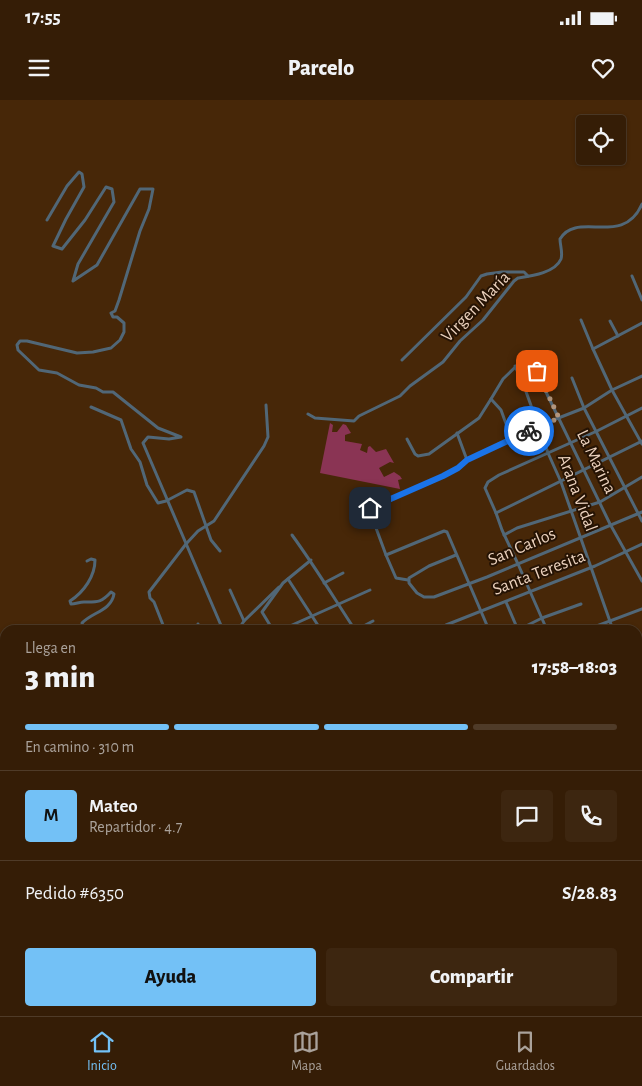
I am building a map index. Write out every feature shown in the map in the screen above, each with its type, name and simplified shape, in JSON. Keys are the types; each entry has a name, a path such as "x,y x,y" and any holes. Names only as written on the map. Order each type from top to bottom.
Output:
{"street":[{"path":"47,220 68,186 79,172 82,174 84,187 53,246 62,249 85,220 106,187 112,189 114,202 78,264 73,281 97,265 140,189 153,188 149,209 140,231 115,311 112,313 113,317 117,317 124,323 124,332 120,340 110,348 77,353 27,341 20,341 17,345 18,350 39,370 57,374 79,385 96,388 103,392 113,392 158,428 181,437 169,439 148,437 143,443 221,625"},
{"name":"Virgen María","path":"308,414 315,418 354,421 359,416 400,396 410,386 443,362 460,341 483,320 514,281 546,271 559,262 562,256 560,239 567,231 580,226 611,228 633,217 642,204"},
{"path":"402,360 466,297 481,276 502,272 524,272 528,276"},
{"path":"632,276 641,293 642,300"},
{"path":"496,514 610,456 642,442 612,390 581,320"},
{"path":"610,321 618,336"},
{"path":"593,349 642,323"},
{"name":"La Marina","path":"515,366 530,354 610,524 625,552 641,575 642,581"},
{"path":"407,438 415,454 418,456 429,454 479,418 503,379 515,366"},
{"name":"Arana Vidal","path":"515,366 561,482 610,625"},
{"path":"487,625 447,532 444,531 386,555 368,510 443,476 458,468 467,460 538,426 584,408 612,390 642,376"},
{"path":"572,378 584,408 640,513 642,521"},
{"path":"490,399 501,410 512,440"},
{"path":"163,625 149,592 186,544 198,532 214,521 264,446 268,437 266,405"},
{"path":"91,407 121,420 131,448 140,462 147,485 158,503 188,490 194,492 210,540 220,551"},
{"path":"545,625 485,488 488,482 499,475 597,431 642,408"},
{"path":"457,433 467,460"},
{"path":"504,535 517,528 600,502 642,477"},
{"name":"San Carlos","path":"386,555 396,578 408,580 416,593 430,598 518,564 640,513"},
{"path":"292,534 352,625"},
{"name":"Santa Teresita","path":"448,625 481,610 591,568 642,544"},
{"path":"408,580 429,566 456,555"},
{"path":"83,625 85,620 103,610 113,599 114,594 111,592 102,600 89,603 82,601 74,605 71,604 70,601 85,589 95,565 95,560 91,558 88,560"},
{"path":"241,625 283,583 310,560"},
{"path":"324,583 343,573"},
{"path":"288,580 318,625"},
{"path":"270,625 262,612 283,583"},
{"path":"230,590 244,621"},
{"path":"291,625 370,590"},
{"path":"506,602 516,625"},
{"path":"528,625 580,604"},
{"path":"599,625 642,609"},
{"path":"365,625 373,621"}],"shaded area":[{"path":"330,423 333,425 332,432 337,432 343,424 346,425 351,433 345,435 345,441 362,444 360,450 367,453 370,446 376,452 386,449 394,463 390,462 379,468 384,477 394,472 400,476 402,479 398,480 400,489 320,473"}],"way so far":[{"path":"529,431 559,418 537,371"}],"route":[{"path":"370,508 443,476 458,468 467,460 529,431"}]}
